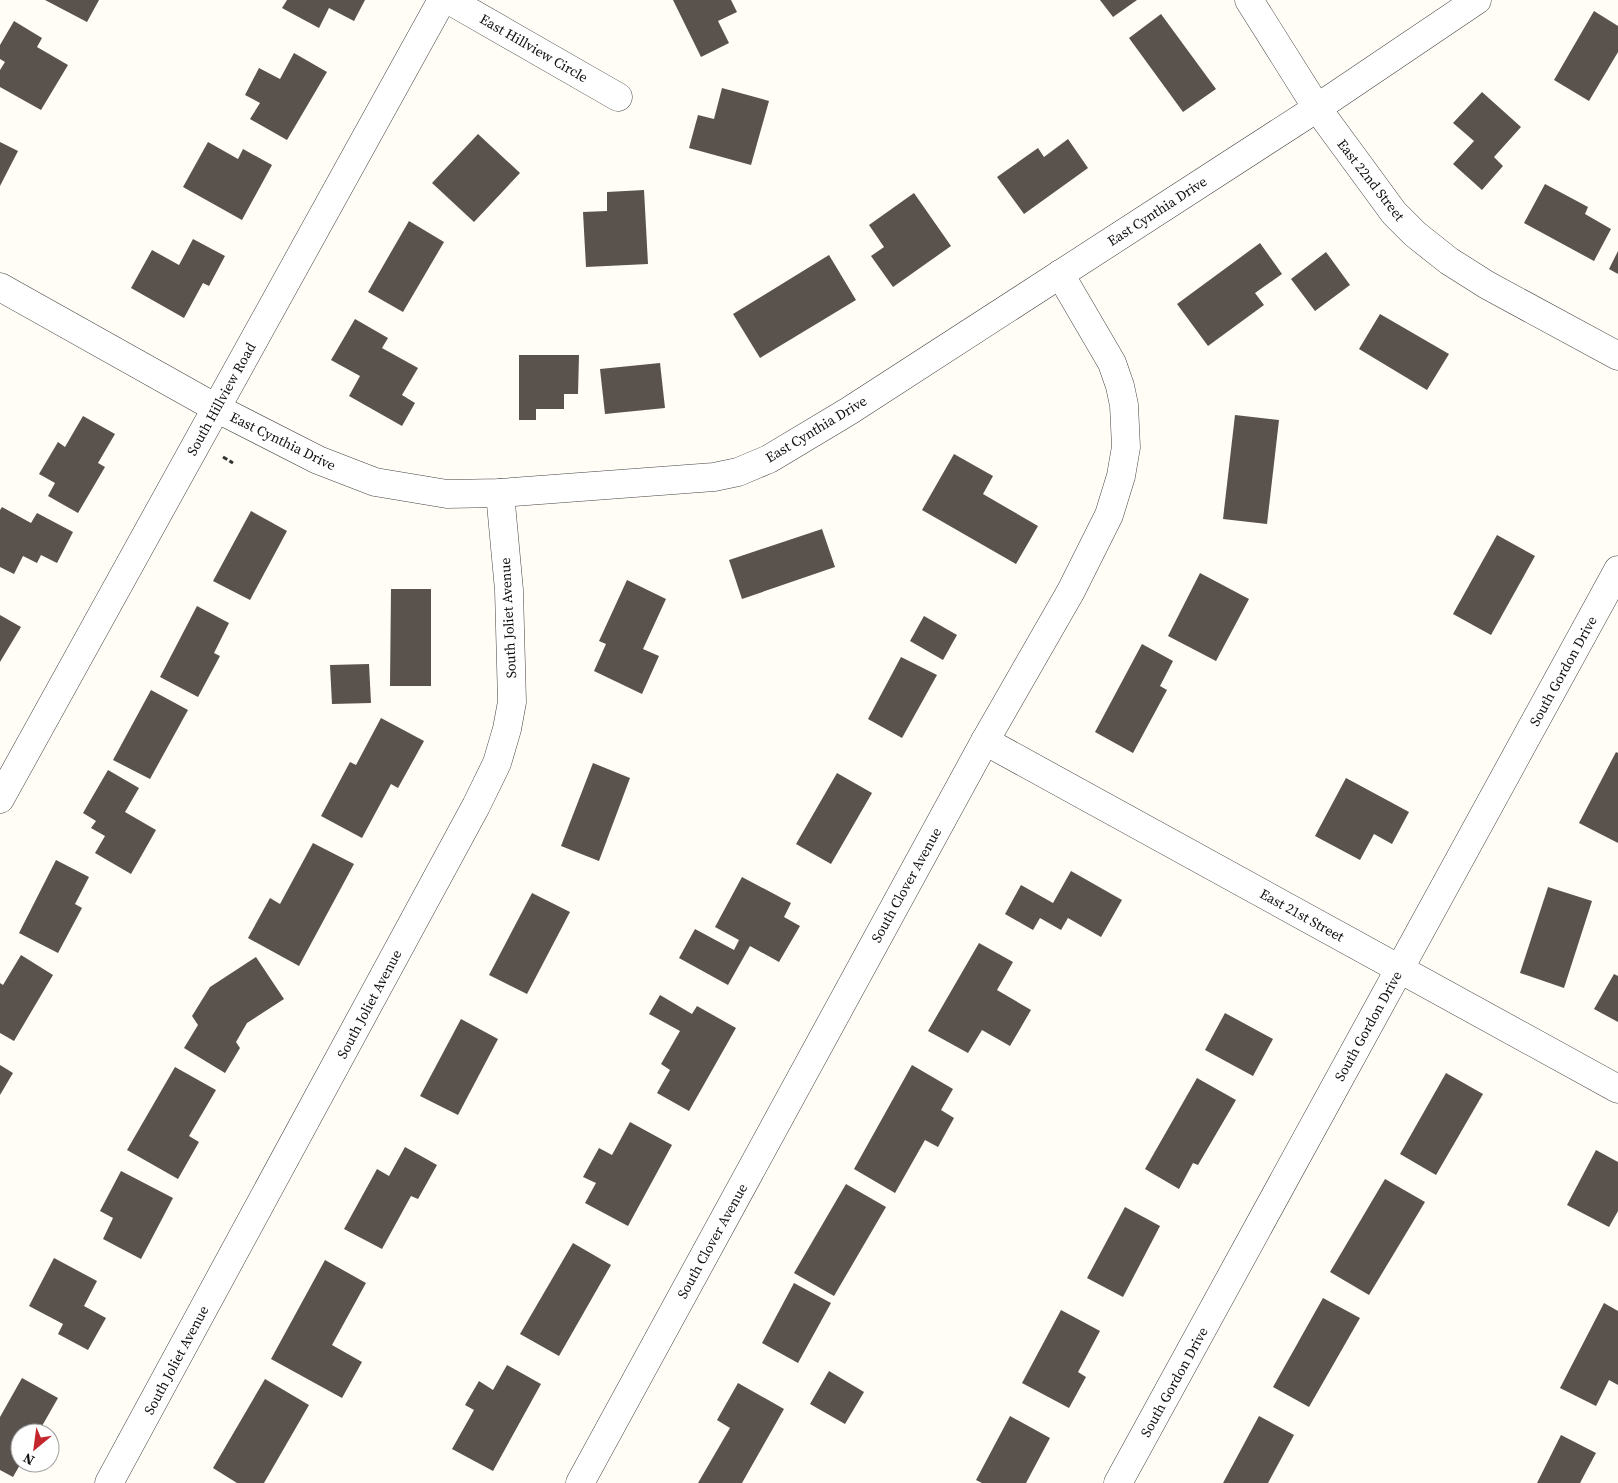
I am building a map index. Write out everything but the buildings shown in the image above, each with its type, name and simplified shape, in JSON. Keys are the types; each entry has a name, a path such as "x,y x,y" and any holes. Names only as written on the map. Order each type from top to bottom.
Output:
{"street":[{"name":"South Hillview Road","path":"0,799 442,0"},
{"name":"East Hillview Circle","path":"449,0 618,97"},
{"name":"East 22nd Street","path":"1249,0 1317,108 1394,213 1415,234 1449,261 1487,285 1618,356"},
{"name":"East Cynthia Drive","path":"0,287 216,408 318,460 375,482 447,494 500,493 714,478 746,469 769,459 849,411 1317,108 1477,0"},
{"name":"South Clover Avenue","path":"580,1483 985,741 1071,591 1109,515 1121,476 1126,448 1124,405 1112,363 1060,274"},
{"name":"South Joliet Avenue","path":"109,1483 476,806 497,763 507,729 512,702 509,590 500,493"},
{"name":"South Gordon Drive","path":"1118,1483 1618,570"},
{"name":"East 21st Street","path":"985,741 1618,1089"}]}
